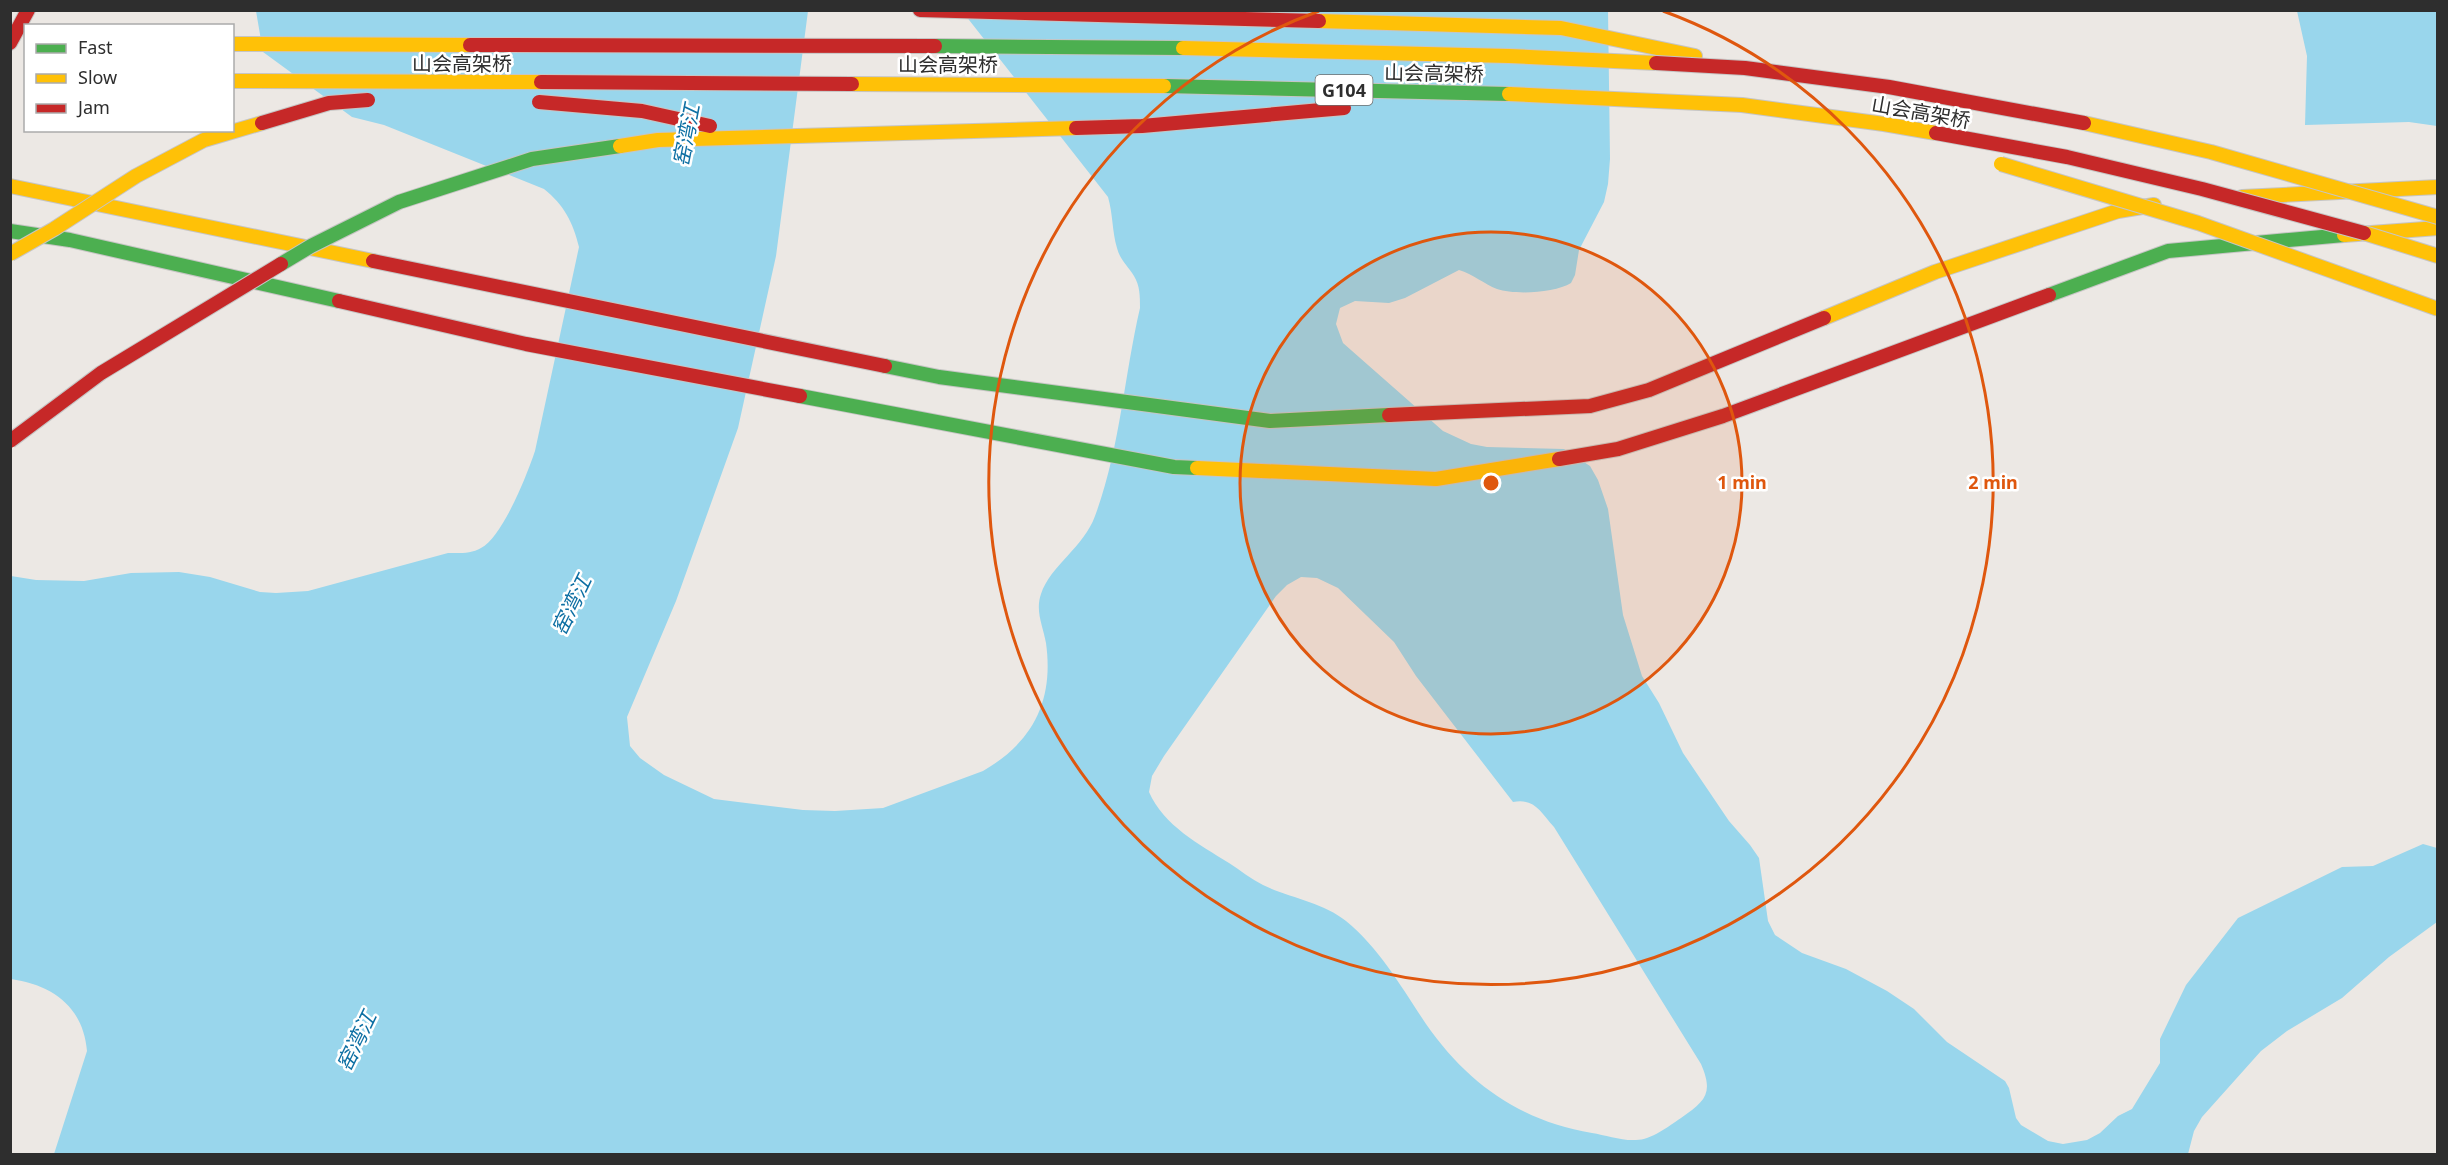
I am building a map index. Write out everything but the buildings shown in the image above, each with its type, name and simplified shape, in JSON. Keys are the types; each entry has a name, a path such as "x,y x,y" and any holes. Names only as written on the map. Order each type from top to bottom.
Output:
{"highway":[{"path":"10,43 28,10"},
{"path":"920,10 1561,28 1774,72"},
{"name":"山会高架桥","path":"234,44 1131,47 1509,56 1745,68 1889,87 2075,121 2211,152 2395,202 2438,217"},
{"name":"山会高架桥","path":"234,81 1119,85 1508,94 1742,105 1856,121 2067,157 2290,212 2438,256"},
{"path":"420,95 443,93 466,95"},
{"path":"1378,105 1508,94"},
{"path":"234,131 329,103 386,98"},
{"path":"525,100 642,111 758,137"},
{"path":"10,441 101,373 311,246 399,202 532,159 658,140 1142,126 1354,107"},
{"path":"1856,121 1959,151"},
{"path":"10,254 54,229 135,176 204,140 231,132"},
{"path":"1993,161 2198,223 2438,309"},
{"path":"10,186 939,377 1270,422 1590,406 1649,390 1935,272 2118,211 2188,201 2438,188"},
{"path":"10,231 70,240 526,344 1174,467 1436,479 1618,449 1723,416 2168,250 2438,228"}],"water":[{"name":"窑湾江","path":"1608,10 1610,159 1608,184 1604,202 1579,250 1575,275 1571,283 1545,291 1505,291 1459,270 1405,298 1389,303 1355,301 1340,308 1336,324 1343,343 1443,431 1471,444 1487,447 1564,449 1590,466 1598,480 1608,509 1623,615 1642,676 1659,703 1683,753 1729,821 1759,858 1768,921 1775,935 1802,953 1846,969 1887,991 1914,1009 1947,1042 2005,1081 2009,1088 2016,1118 2021,1125 2048,1141 2063,1144 2087,1140 2100,1133 2118,1116 2132,1109 2160,1063 2160,1039 2186,985 2238,918 2342,867 2373,866 2423,844 2437,848 2437,922 2389,957 2342,998 2287,1031 2261,1051 2202,1117 2194,1131 2188,1154 54,1154 87,1051 79,1022 63,1000 40,986 11,979 11,576 36,580 84,581 131,573 179,572 210,577 260,592 276,593 308,591 448,553 469,552 481,548 498,531 506,518 535,451 579,247 567,215 544,189 384,125 352,117 263,52 256,11 808,11 776,256 738,428 676,601 627,717 630,746 640,758 664,775 714,799 803,810 835,811 883,808 983,771 1000,760 1027,733 1043,701 1047,683 1046,643 1039,612 1039,600 1045,584 1083,537 1095,516 1116,439 1140,308 1140,295 1134,276 1117,248 1108,197 962,11","holes":["1301,577 1317,578 1338,588 1394,642 1416,676 1513,802 1521,801 1532,804 1554,827 1701,1064 1707,1083 1705,1096 1696,1107 1654,1135 1642,1139 1619,1139 1566,1127 1541,1119 1497,1096 1459,1064 1442,1045 1380,956 1346,921 1327,909 1273,890 1254,880 1183,833 1156,804 1149,792 1152,776 1276,596 1287,585"]},
{"path":"2297,11 2437,11 2437,126 2409,122 2305,125 2307,56"}],"traffic: fast":[{"path":"935,46 1183,48"},
{"path":"1164,86 1509,94"},
{"path":"281,264 311,246 399,202 532,159 620,146"},
{"path":"10,231 70,240 339,301"},
{"path":"2049,295 2168,251 2344,235"},
{"path":"885,366 939,377 1270,421 1389,415"},
{"path":"800,396 1174,467 1197,468"}],"traffic: slow":[{"path":"1319,21 1561,28 1695,56"},
{"path":"234,44 470,45"},
{"path":"1183,48 1509,56 1656,63"},
{"path":"234,81 541,82"},
{"path":"852,84 1164,86"},
{"path":"1509,94 1742,105 1936,133"},
{"path":"234,131 262,123"},
{"path":"2084,123 2211,152 2438,217"},
{"path":"620,146 658,140 1076,128"},
{"path":"10,254 54,229 136,176 204,140 231,132"},
{"path":"2001,164 2198,223 2438,309"},
{"path":"10,186 373,261"},
{"path":"2242,197 2438,187"},
{"path":"1824,318 1935,272 2118,211 2154,205"},
{"path":"2344,235 2438,228"},
{"path":"2364,233 2438,256"},
{"path":"1197,468 1436,479 1559,459"}],"traffic: jam":[{"path":"10,43 28,10"},
{"path":"920,10 1319,21"},
{"path":"470,45 935,46"},
{"path":"1656,63 1745,68 1889,87 2084,123"},
{"path":"541,82 852,84"},
{"path":"262,123 329,103 368,100"},
{"path":"539,102 642,111 710,126"},
{"path":"1076,128 1142,126 1344,108"},
{"path":"1936,133 2067,157 2202,189 2364,233"},
{"path":"373,261 885,366"},
{"path":"10,441 101,373 281,264"},
{"path":"1559,459 1618,449 1723,416 2049,295"},
{"path":"339,301 526,344 800,396"},
{"path":"1389,415 1590,406 1649,390 1824,318"}]}
